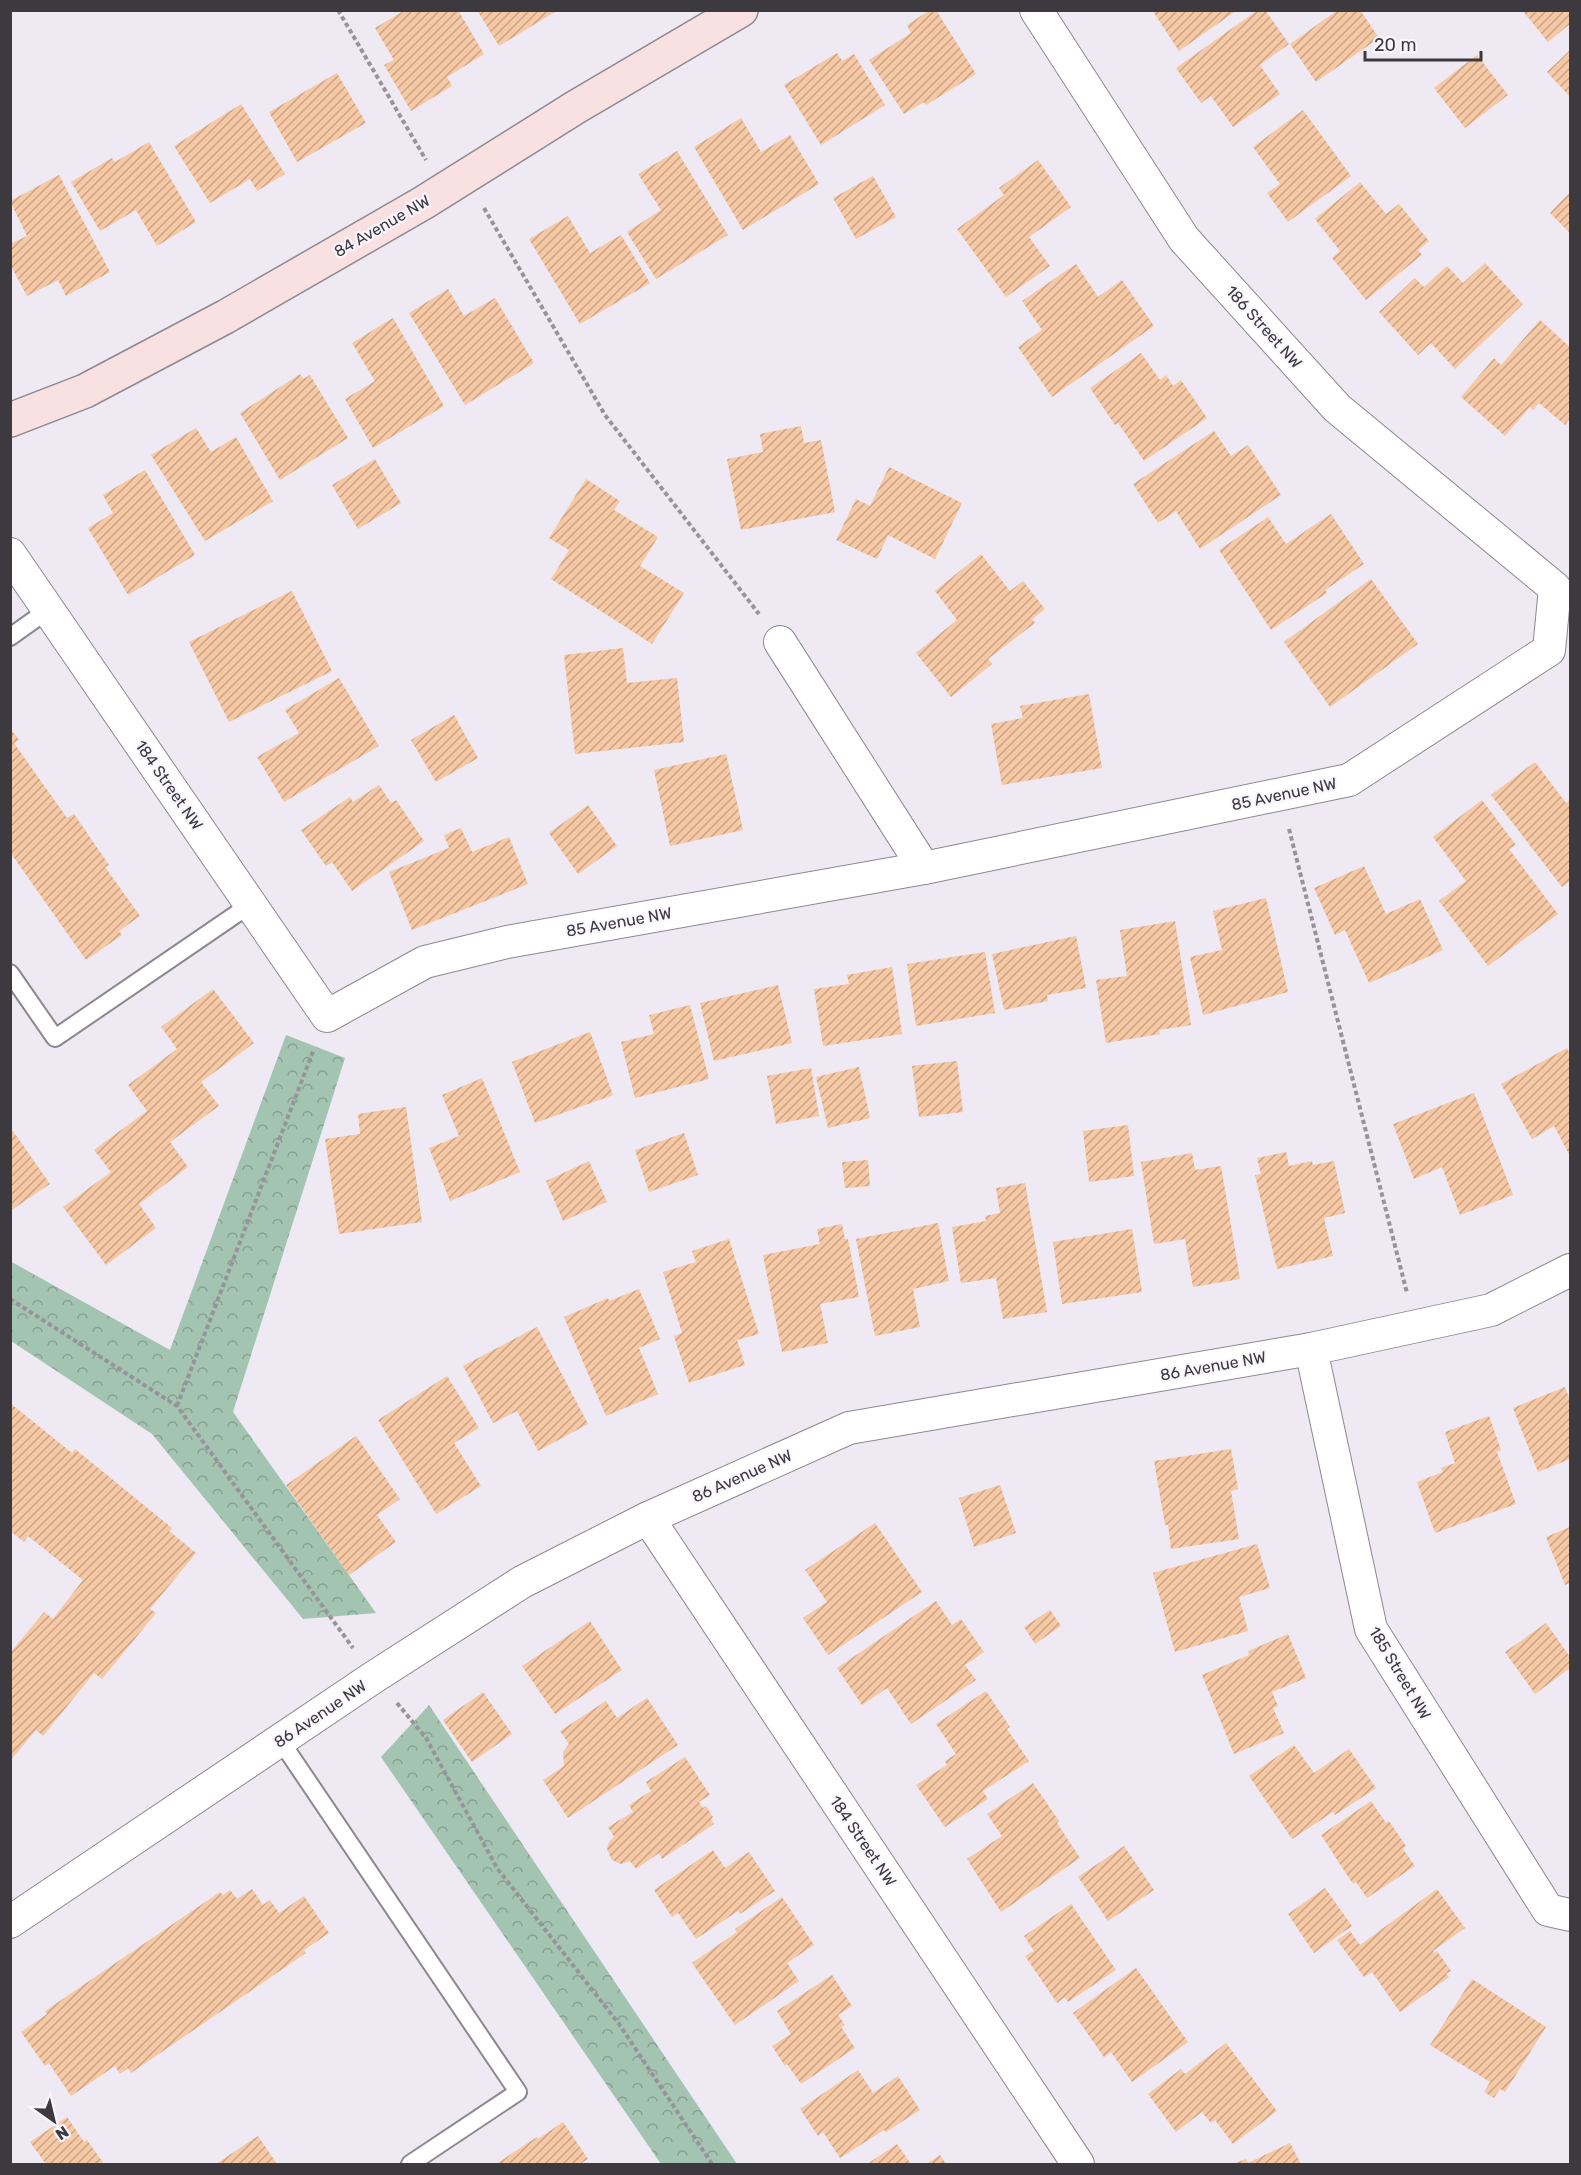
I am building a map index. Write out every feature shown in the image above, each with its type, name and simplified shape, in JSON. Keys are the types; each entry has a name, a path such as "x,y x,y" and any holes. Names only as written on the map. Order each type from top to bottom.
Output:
{"street":[{"name":"84 Avenue NW","path":"10,420 85,391 195,333 444,190 576,107 741,10"},
{"name":"186 Street NW","path":"1036,10 1192,248 1336,408 1555,588"},
{"name":"184 Street NW","path":"10,554 327,1016"},
{"name":"85 Avenue NW","path":"327,1016 425,962 507,942 924,868 1349,780 1549,650 1555,588"},
{"path":"780,642 924,868"},
{"name":"86 Avenue NW","path":"10,1922 280,1740 522,1582 648,1518 849,1428 1311,1349 1491,1310 1570,1270"},
{"name":"185 Street NW","path":"1311,1349 1371,1629 1548,1910 1570,1915"},
{"name":"184 Street NW","path":"648,1518 1078,2164"}],"lane":[{"path":"10,638 48,609"},
{"path":"10,973 55,1038 251,904"},
{"path":"280,1740 518,2092 410,2164"}],"path":[{"path":"338,10 444,190 483,207 605,415 780,642"},
{"path":"1281,795 1415,1326"},
{"path":"177,1406 327,1016"}],"green space":[{"path":"286,1035 345,1058 233,1412 376,1613 303,1619 152,1434 11,1341 10,1261 170,1350"},
{"path":"429,1705 737,2164 661,2164 381,1757"}],"building":[{"path":"405,10 458,10 484,54 447,77 452,86 411,111 384,65 394,60 375,28"},
{"path":"477,10 558,10 499,46"},
{"path":"930,10 936,10 976,74 926,105 924,102 904,114 869,60 911,33 907,25"},
{"path":"1152,10 1237,10 1179,51"},
{"path":"1258,10 1265,10 1289,44 1260,65 1280,94 1233,127 1211,96 1201,103 1176,68"},
{"path":"1338,10 1360,10 1379,38 1316,82 1290,44"},
{"path":"1522,10 1570,10 1570,24 1548,42"},
{"path":"1570,50 1570,97 1547,72"},
{"path":"837,53 842,61 854,54 885,105 821,145 784,85"},
{"path":"1477,55 1508,95 1465,128 1434,88"},
{"path":"337,73 366,123 297,162 269,112"},
{"path":"241,104 285,174 257,191 250,179 210,203 174,146"},
{"path":"1303,110 1351,176 1288,222 1267,193 1280,184 1253,147"},
{"path":"741,118 761,152 790,135 819,184 743,230 694,147"},
{"path":"149,142 196,222 157,246 136,210 100,231 71,182 112,158 115,162"},
{"path":"677,151 728,235 656,279 627,232 661,210 638,174"},
{"path":"1038,160 1071,207 1029,237 1050,266 1006,297 957,229 1004,195 999,188"},
{"path":"59,175 110,272 66,296 58,280 27,296 10,264 10,244 27,236 10,201"},
{"path":"873,176 896,217 856,239 833,198"},
{"path":"1360,182 1386,214 1399,204 1429,241 1418,250 1422,255 1366,300 1332,258 1340,251 1315,219"},
{"path":"1570,192 1570,233 1550,213"},
{"path":"568,216 590,253 621,235 650,283 580,324 529,239"},
{"path":"1485,263 1523,304 1455,369 1431,343 1418,355 1379,312 1415,278 1424,287 1447,266 1463,283"},
{"path":"1076,264 1098,297 1122,280 1154,326 1052,397 1018,347 1042,330 1022,301"},
{"path":"448,289 464,316 495,298 534,363 465,405 409,313"},
{"path":"393,318 444,406 373,448 345,399 375,381 352,343"},
{"path":"1540,320 1570,347 1570,418 1565,425 1539,403 1533,410 1530,407 1505,436 1461,397 1494,358 1501,365"},
{"path":"1141,353 1160,380 1166,375 1173,386 1181,380 1207,418 1144,461 1118,423 1115,425 1090,388"},
{"path":"300,374 303,379 310,375 348,438 280,480 240,413"},
{"path":"801,426 804,443 821,440 835,512 741,530 727,459 763,452 760,434"},
{"path":"196,428 211,452 236,437 273,501 205,541 151,455"},
{"path":"1214,431 1231,456 1248,445 1281,495 1200,549 1176,511 1158,523 1133,484"},
{"path":"375,459 401,503 358,529 332,485"},
{"path":"889,467 962,503 935,559 888,535 877,559 836,540 856,499 870,506"},
{"path":"145,470 195,555 128,595 88,528 113,513 103,495"},
{"path":"586,479 620,501 614,510 658,537 640,566 684,593 652,644 551,579 569,550 549,538"},
{"path":"1331,514 1364,564 1325,590 1327,593 1271,630 1219,550 1268,517 1286,544"},
{"path":"981,554 1010,591 1023,581 1045,609 1032,619 1035,623 988,659 992,664 951,697 916,653 957,620 935,591"},
{"path":"1371,579 1418,644 1330,707 1284,642"},
{"path":"292,591 332,671 229,722 189,642"},
{"path":"623,648 627,683 677,678 684,742 575,754 564,655"},
{"path":"339,678 379,746 284,802 257,757 299,733 285,710"},
{"path":"1089,694 1102,768 1002,785 991,724 1023,718 1020,706"},
{"path":"454,715 478,758 436,782 411,740"},
{"path":"10,728 19,740 14,743 67,818 74,814 109,865 105,867 140,916 119,931 122,935 86,960 10,852"},
{"path":"726,754 743,830 670,846 654,770"},
{"path":"1535,762 1566,803 1570,800 1570,881 1562,887 1491,795"},
{"path":"379,785 391,803 396,800 424,841 352,891 332,862 326,866 301,830 350,797 353,802"},
{"path":"1482,800 1516,845 1509,849 1558,914 1488,966 1439,901 1466,881 1433,837"},
{"path":"588,805 617,846 578,874 549,833"},
{"path":"461,828 472,852 509,837 528,884 412,930 389,872 449,848 444,835"},
{"path":"1364,866 1386,914 1420,899 1443,950 1369,983 1345,930 1335,935 1314,888"},
{"path":"1266,898 1288,992 1203,1015 1190,957 1222,950 1213,911"},
{"path":"1175,921 1191,1025 1159,1030 1160,1034 1106,1043 1096,980 1127,976 1120,930"},
{"path":"1076,936 1086,988 1047,995 1048,1001 1004,1010 992,954"},
{"path":"985,952 995,1013 916,1026 907,964"},
{"path":"892,967 902,1034 823,1046 814,989 849,984 847,975"},
{"path":"778,985 792,1043 714,1061 700,1003"},
{"path":"213,989 254,1043 201,1082 219,1106 170,1142 188,1167 139,1204 156,1228 106,1265 63,1207 111,1172 94,1150 147,1111 128,1085 177,1049 161,1027"},
{"path":"690,1005 709,1079 635,1098 621,1042 654,1034 649,1015"},
{"path":"590,1032 613,1095 535,1123 512,1062"},
{"path":"1567,1048 1570,1055 1570,1156 1554,1126 1532,1139 1501,1084"},
{"path":"957,1061 963,1112 919,1117 912,1066"},
{"path":"859,1067 870,1118 828,1128 816,1077"},
{"path":"811,1068 819,1116 776,1124 767,1076"},
{"path":"482,1078 520,1172 450,1201 429,1148 459,1136 442,1095"},
{"path":"1474,1093 1513,1195 1460,1215 1442,1167 1414,1179 1393,1124"},
{"path":"406,1107 422,1222 339,1234 325,1139 360,1134 358,1114"},
{"path":"1128,1125 1134,1176 1089,1182 1083,1131"},
{"path":"13,1131 50,1184 10,1211 10,1133"},
{"path":"684,1133 698,1175 649,1192 635,1150"},
{"path":"1286,1152 1289,1166 1312,1161 1313,1165 1334,1161 1345,1213 1324,1218 1333,1256 1277,1269 1255,1175 1261,1174 1257,1158"},
{"path":"1192,1153 1195,1170 1221,1166 1240,1279 1193,1287 1185,1239 1154,1244 1141,1162"},
{"path":"868,1160 870,1186 845,1188 842,1162"},
{"path":"589,1161 607,1202 563,1221 546,1181"},
{"path":"1025,1183 1047,1312 1003,1319 996,1278 961,1283 952,1227 986,1221 985,1216 1000,1213 996,1188"},
{"path":"938,1223 949,1281 913,1289 920,1327 875,1336 856,1239"},
{"path":"842,1224 845,1239 848,1239 859,1297 820,1304 828,1343 782,1352 763,1255 820,1244 817,1229"},
{"path":"1132,1229 1142,1292 1062,1304 1053,1242"},
{"path":"729,1239 759,1334 737,1340 745,1365 689,1383 674,1336 682,1333 663,1272 696,1262 692,1251"},
{"path":"639,1289 660,1339 639,1348 658,1394 606,1416 564,1317 608,1298 609,1301"},
{"path":"537,1327 588,1424 538,1451 517,1411 493,1423 463,1366"},
{"path":"447,1376 479,1428 454,1443 481,1486 436,1514 378,1420"},
{"path":"1565,1387 1570,1400 1570,1459 1538,1472 1513,1408"},
{"path":"10,1403 72,1453 75,1449 172,1528 169,1531 196,1553 150,1609 156,1613 102,1679 94,1673 43,1736 36,1730 10,1761 10,1653 44,1612 53,1619 83,1580 28,1536 24,1542 10,1531"},
{"path":"1489,1416 1501,1450 1497,1452 1516,1504 1435,1533 1417,1482 1443,1472 1441,1468 1455,1463 1445,1432"},
{"path":"356,1436 400,1499 377,1515 396,1542 349,1575 286,1485"},
{"path":"1231,1449 1238,1489 1231,1491 1239,1539 1171,1549 1154,1461"},
{"path":"1000,1485 1016,1533 974,1547 959,1498"},
{"path":"875,1523 922,1592 828,1655 803,1618 827,1602 805,1570"},
{"path":"1570,1527 1570,1583 1565,1585 1546,1537"},
{"path":"1257,1544 1270,1588 1239,1597 1248,1631 1175,1652 1153,1573"},
{"path":"936,1601 952,1625 961,1619 984,1652 965,1665 976,1680 911,1724 887,1688 862,1705 837,1668"},
{"path":"1050,1610 1061,1626 1035,1644 1024,1627"},
{"path":"590,1621 622,1670 555,1714 522,1666"},
{"path":"1546,1623 1570,1657 1570,1668 1535,1694 1505,1652"},
{"path":"1288,1634 1306,1678 1272,1692 1278,1706 1273,1708 1284,1733 1234,1754 1202,1675 1249,1655 1248,1651"},
{"path":"986,1691 1010,1727 1007,1729 1029,1761 983,1791 988,1799 945,1827 916,1785 947,1765 945,1761 956,1754 936,1724"},
{"path":"483,1692 512,1734 472,1762 443,1720"},
{"path":"647,1698 678,1745 568,1818 543,1780 564,1766 563,1752 569,1744 560,1731 606,1701 617,1718"},
{"path":"1294,1745 1314,1773 1349,1749 1376,1788 1335,1815 1333,1812 1292,1839 1249,1776"},
{"path":"685,1757 710,1795 699,1802 703,1808 706,1806 713,1817 711,1819 714,1824 662,1859 659,1853 636,1869 630,1861 621,1864 612,1860 607,1849 614,1837 608,1827 633,1812 629,1805 651,1791 646,1782"},
{"path":"1033,1783 1059,1821 1057,1823 1080,1858 1001,1912 967,1859 1002,1836 987,1814"},
{"path":"1371,1801 1386,1823 1389,1821 1406,1846 1403,1849 1415,1866 1367,1898 1356,1882 1353,1884 1321,1835"},
{"path":"1124,1846 1154,1890 1108,1921 1078,1877"},
{"path":"713,1850 725,1868 749,1852 775,1891 740,1914 738,1911 696,1939 678,1913 672,1917 654,1890"},
{"path":"1325,1888 1352,1926 1314,1953 1288,1914"},
{"path":"252,1889 263,1905 270,1900 279,1913 304,1896 329,1933 304,1950 306,1953 131,2073 128,2068 120,2074 115,2066 71,2096 49,2063 45,2066 21,2032 47,2014 45,2011 220,1892 223,1895 230,1890 237,1899"},
{"path":"1437,1889 1465,1928 1433,1951 1434,1953 1437,1951 1451,1971 1446,1974 1449,1977 1400,2012 1372,1972 1364,1977 1337,1940 1350,1931 1360,1945"},
{"path":"782,1897 814,1945 787,1963 799,1981 735,2025 692,1963 737,1932 735,1929"},
{"path":"1071,1904 1116,1970 1068,2002 1065,1997 1057,2003 1025,1956 1034,1951 1024,1936"},
{"path":"1136,1968 1188,2042 1132,2082 1111,2052 1104,2057 1073,2013"},
{"path":"832,1975 852,2006 838,2015 845,2025 841,2027 855,2048 801,2084 772,2046 791,2034 777,2011"},
{"path":"1472,1979 1546,2027 1505,2092 1500,2089 1494,2098 1484,2092 1490,2082 1430,2045"},
{"path":"1226,2043 1277,2111 1233,2144 1215,2120 1211,2123 1202,2112 1176,2132 1148,2094 1181,2069 1185,2074"},
{"path":"858,2070 873,2093 898,2076 920,2110 840,2158 823,2132 818,2136 800,2109"},
{"path":"67,2117 84,2142 87,2140 104,2164 46,2164 30,2142"},
{"path":"563,2122 588,2159 580,2164 496,2164 537,2137 538,2139"},
{"path":"258,2136 277,2164 216,2164"},
{"path":"1290,2143 1301,2164 1233,2164 1246,2159 1248,2163"},
{"path":"897,2144 911,2164 867,2164"},
{"path":"940,2155 946,2164 926,2164"}]}
